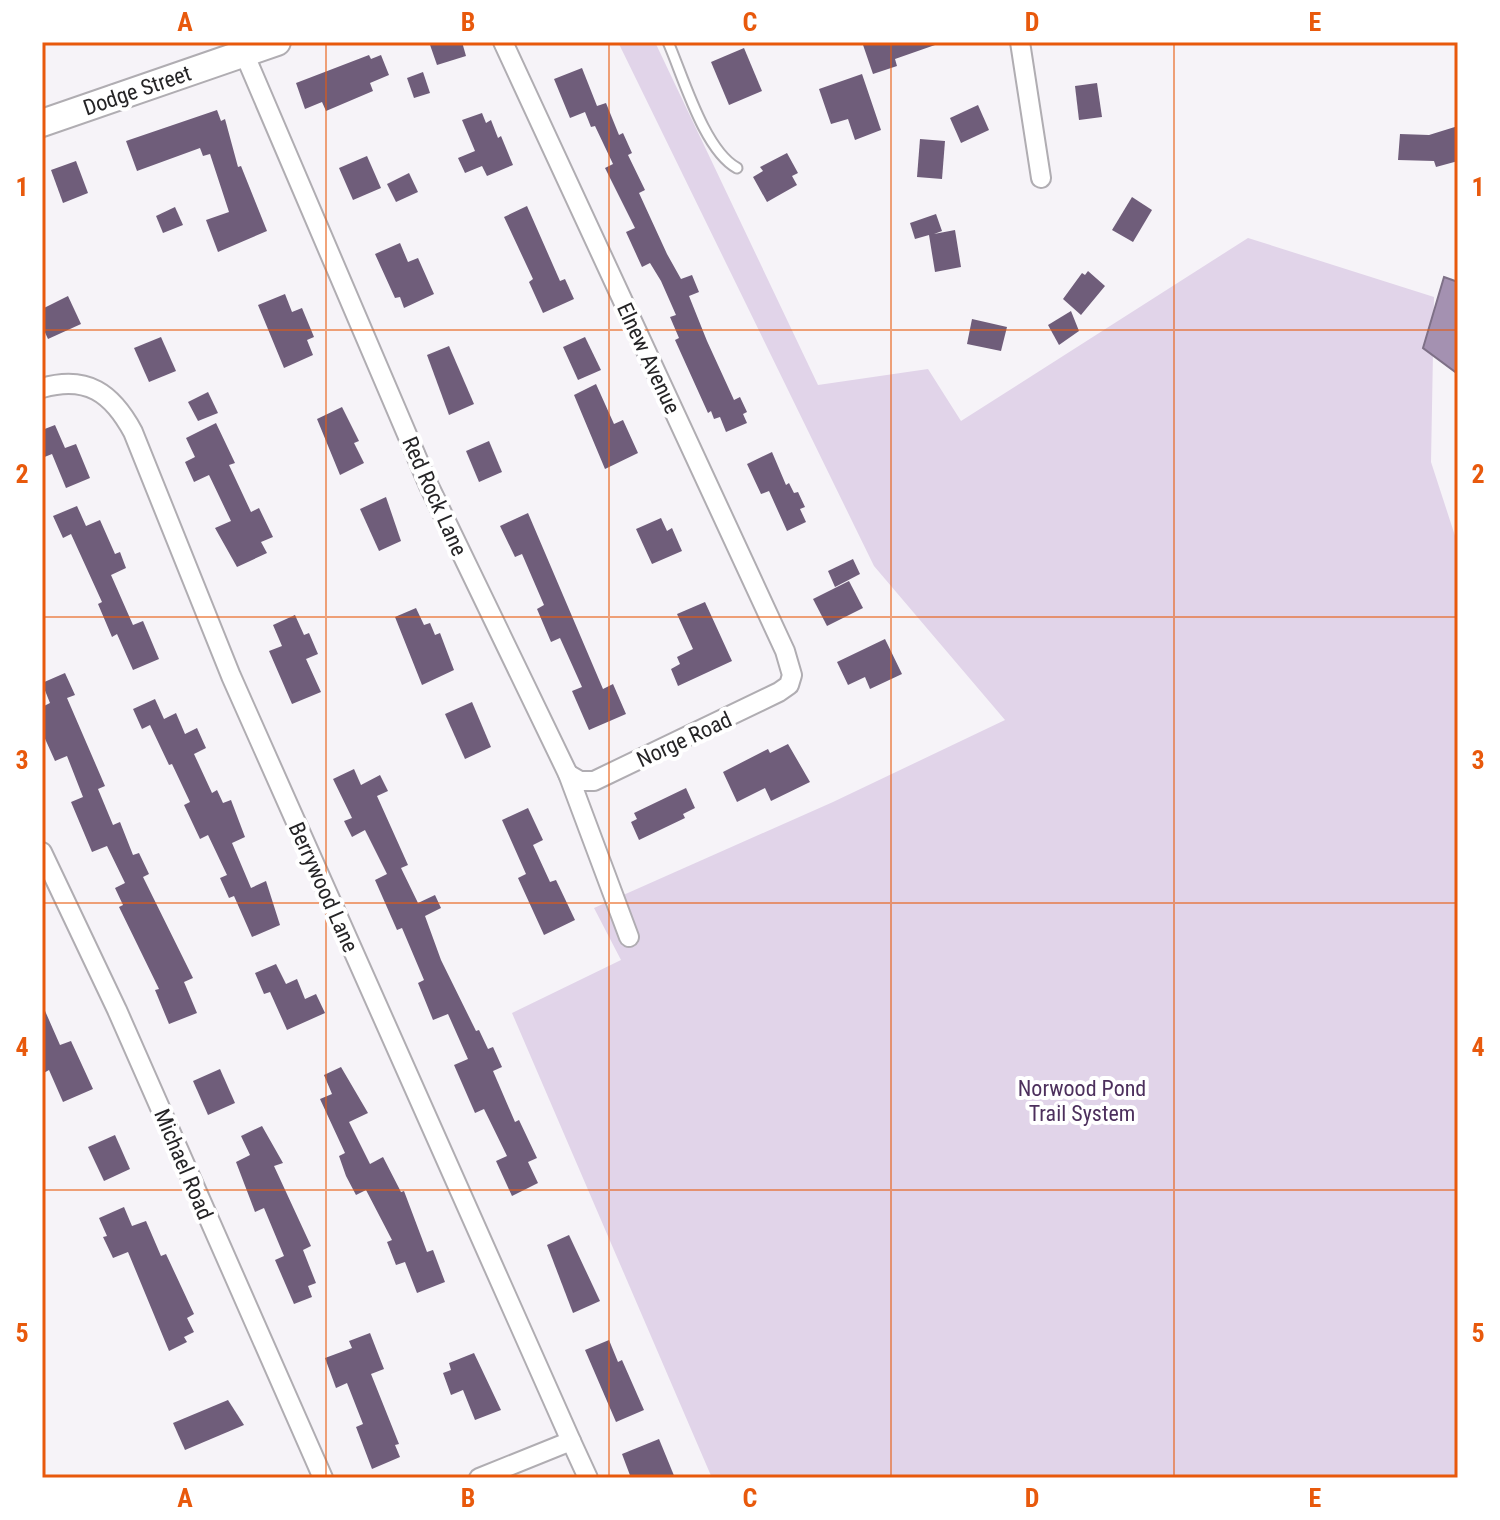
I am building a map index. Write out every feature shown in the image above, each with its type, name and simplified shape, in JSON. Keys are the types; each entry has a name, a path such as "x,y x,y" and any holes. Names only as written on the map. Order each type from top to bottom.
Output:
{"main road":[{"name":"Dodge Street","path":"42,123 277,42"}],"street":[{"name":"Elnew Avenue","path":"503,42 785,651 792,675"},
{"path":"1020,42 1041,178"},
{"name":"Red Rock Lane","path":"244,53 429,486 568,774 629,937"},
{"name":"Berrywood Lane","path":"42,388 77,383 97,391 120,407 133,432 231,676 588,1478"},
{"name":"Norge Road","path":"568,774 580,781 604,777 758,704 789,685 792,675"},
{"name":"Michael Road","path":"42,852 117,1010 323,1478"},
{"path":"479,1478 571,1441"}],"lane":[{"path":"668,42 709,136 718,151 737,168"}],"green space":[{"name":"Norwood Pond Trail System","path":"618,42 655,42 818,385 928,369 961,421 1248,238 1434,297 1431,462 1458,545 1458,1478 712,1478 512,1013 621,960 594,908 833,802 1005,720 874,566"}],"shaded area":[{"path":"1444,277 1458,282 1458,374 1423,348"}],"building":[{"path":"429,42 462,42 466,56 437,65"},
{"path":"862,42 934,42 935,45 895,59 897,66 873,74"},
{"path":"744,48 762,91 729,105 711,62"},
{"path":"369,55 371,59 381,55 389,75 370,83 373,91 326,111 322,102 305,109 296,83"},
{"path":"582,68 597,106 606,103 619,135 623,133 632,153 628,155 645,190 639,193 667,254 681,279 692,275 699,292 689,296 734,400 740,397 747,412 743,414 747,423 726,432 720,417 714,419 711,411 708,413 675,340 679,338 670,317 676,315 661,281 650,263 642,267 626,232 635,228 605,168 613,164 585,112 570,118 554,79"},
{"path":"423,72 430,93 414,98 407,78"},
{"path":"862,74 881,130 855,140 848,119 831,124 819,89"},
{"path":"1097,83 1102,117 1079,120 1075,86"},
{"path":"978,105 989,130 961,143 950,118"},
{"path":"217,110 221,121 225,119 238,167 241,166 267,231 218,252 206,220 229,212 210,154 203,156 200,148 137,171 126,141"},
{"path":"482,113 486,123 491,120 498,138 501,136 513,165 487,176 482,166 465,173 458,158 475,151 462,120"},
{"path":"1458,126 1458,161 1436,167 1434,161 1398,160 1400,134 1429,135"},
{"path":"920,139 945,141 942,179 917,177"},
{"path":"787,153 798,173 792,176 797,185 767,202 753,177 763,171 760,167"},
{"path":"367,156 381,188 353,200 339,168"},
{"path":"76,161 88,193 63,203 51,170"},
{"path":"409,173 418,192 396,202 387,184"},
{"path":"1132,197 1152,210 1133,242 1112,230"},
{"path":"527,206 560,281 565,279 574,299 543,313 529,282 533,279 504,217"},
{"path":"175,207 183,225 163,233 156,216"},
{"path":"936,214 942,231 934,234 955,230 961,267 935,272 929,235 915,239 910,223"},
{"path":"400,243 408,262 418,258 434,294 404,308 400,297 395,298 375,254"},
{"path":"1088,271 1105,286 1081,315 1063,299 1082,273 1085,275"},
{"path":"285,294 292,312 302,308 314,337 307,340 313,355 284,368 258,305"},
{"path":"68,296 81,324 48,339 42,326 42,309"},
{"path":"1071,311 1079,331 1059,345 1048,325"},
{"path":"972,319 1007,327 1001,351 967,344"},
{"path":"161,337 176,371 149,382 134,348"},
{"path":"585,337 601,370 578,380 563,347"},
{"path":"449,346 474,404 449,415 427,355"},
{"path":"596,384 614,424 623,420 638,453 605,469 574,395"},
{"path":"208,392 218,413 198,421 188,402"},
{"path":"342,407 359,441 354,443 364,463 340,475 317,419"},
{"path":"216,423 235,463 229,465 251,512 259,508 273,537 261,542 267,553 237,567 215,528 231,521 209,475 194,482 185,462 195,457 186,438"},
{"path":"55,425 65,448 76,444 90,478 66,488 52,454 42,458 42,430"},
{"path":"489,441 502,472 479,482 466,451"},
{"path":"772,452 786,485 789,483 794,493 798,492 805,507 800,509 806,522 787,531 769,491 761,494 747,464"},
{"path":"386,497 401,541 379,551 360,509"},
{"path":"77,506 86,526 100,520 115,554 120,552 126,568 111,575 133,625 143,621 159,659 133,670 117,634 112,637 98,604 102,602 71,534 63,538 53,516"},
{"path":"528,513 603,689 613,684 626,714 589,730 572,691 582,687 560,638 551,642 537,609 544,605 522,554 515,557 500,526"},
{"path":"661,518 667,531 672,528 682,551 652,564 636,529"},
{"path":"853,559 860,574 835,587 828,571"},
{"path":"849,581 863,608 827,626 813,599"},
{"path":"705,602 732,661 678,686 671,669 680,664 677,657 693,649 677,614"},
{"path":"416,608 424,625 430,623 435,635 440,633 454,670 422,685 395,617"},
{"path":"295,615 304,635 309,633 318,654 306,659 321,692 292,704 269,651 282,646 273,625"},
{"path":"885,639 902,674 870,689 865,677 848,685 837,662"},
{"path":"65,673 75,695 67,698 105,786 98,789 113,825 120,822 133,855 139,853 149,874 143,877 193,978 184,982 197,1013 169,1024 155,990 159,989 119,907 123,905 115,888 125,883 107,846 92,852 71,802 83,797 67,756 55,761 42,732 42,707 50,703 42,683"},
{"path":"155,699 164,719 176,713 185,734 197,728 206,748 194,754 212,793 217,790 223,803 231,800 245,837 232,843 251,888 266,881 280,925 252,937 234,896 229,898 220,878 227,875 208,835 200,839 184,805 190,802 172,764 169,765 150,725 142,729 133,709"},
{"path":"472,702 491,747 465,759 445,714"},
{"path":"788,744 810,782 771,801 765,788 737,802 723,772 768,749 770,753"},
{"path":"354,769 361,785 380,775 388,791 377,796 408,865 401,868 418,903 435,895 441,908 425,916 441,960 476,1031 479,1030 488,1049 493,1047 502,1067 493,1071 515,1122 519,1120 537,1158 528,1162 538,1183 512,1196 496,1161 507,1156 484,1109 475,1113 454,1065 468,1059 448,1014 433,1020 418,983 424,980 402,928 397,930 375,880 387,874 365,830 352,837 344,821 352,818 333,779"},
{"path":"686,788 695,808 683,814 685,818 639,840 631,822 637,819 634,813"},
{"path":"528,808 543,840 533,845 550,882 556,880 575,920 544,935 518,878 526,874 502,820"},
{"path":"276,964 286,984 297,979 305,999 316,994 325,1013 287,1030 270,992 264,994 255,973"},
{"path":"42,1004 60,1045 71,1041 93,1089 63,1102 49,1070 42,1074"},
{"path":"341,1067 368,1113 349,1122 370,1164 383,1157 401,1192 404,1191 427,1252 433,1250 445,1282 417,1293 405,1262 396,1265 387,1242 392,1240 366,1190 356,1195 346,1176 339,1156 345,1153 320,1099 332,1094 324,1075"},
{"path":"220,1069 235,1103 208,1115 193,1081"},
{"path":"262,1126 283,1163 274,1166 311,1246 303,1250 316,1283 308,1286 312,1297 294,1304 275,1260 284,1256 264,1208 255,1212 236,1162 250,1155 241,1136"},
{"path":"115,1135 130,1169 104,1181 88,1147"},
{"path":"124,1207 132,1226 146,1221 161,1256 166,1254 194,1314 187,1318 194,1332 184,1337 187,1342 169,1351 128,1252 113,1258 103,1237 107,1236 99,1218"},
{"path":"569,1235 600,1301 573,1313 547,1245"},
{"path":"370,1333 384,1369 371,1374 399,1444 395,1445 400,1457 372,1469 356,1427 363,1424 347,1383 336,1388 325,1358 352,1348 349,1341"},
{"path":"609,1340 618,1362 622,1360 644,1410 616,1422 585,1350"},
{"path":"474,1353 501,1410 475,1420 463,1390 451,1395 443,1373 451,1370 449,1363"},
{"path":"228,1400 244,1425 185,1450 173,1423"},
{"path":"659,1439 675,1478 631,1478 622,1454"}]}
